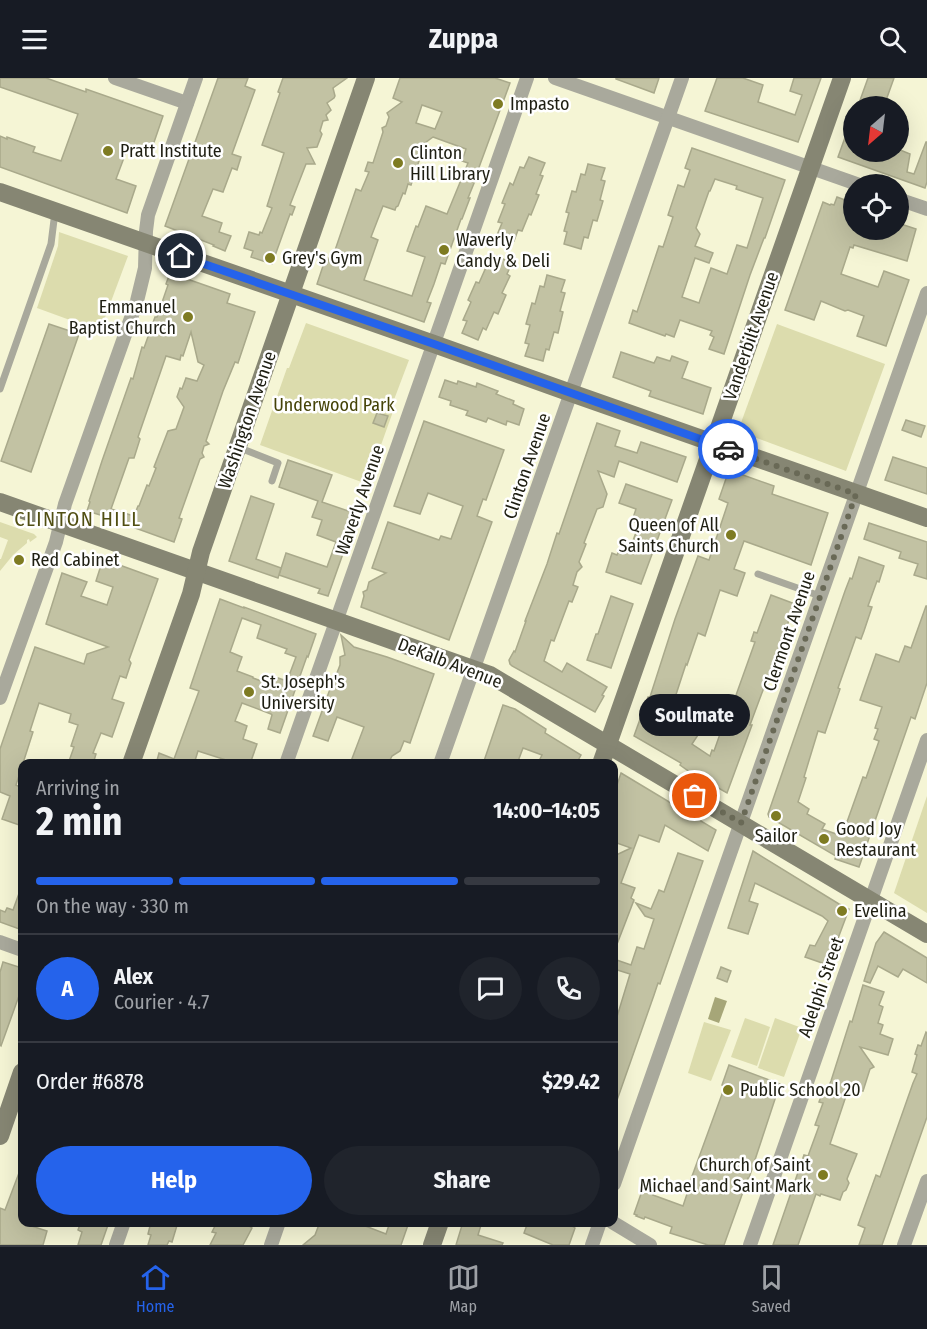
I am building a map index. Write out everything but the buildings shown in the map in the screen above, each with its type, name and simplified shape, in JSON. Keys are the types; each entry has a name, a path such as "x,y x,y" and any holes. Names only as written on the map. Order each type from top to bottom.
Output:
{"main road":[{"name":"Washington Avenue","path":"133,759 191,594 201,552 366,78"},
{"name":"Vanderbilt Avenue","path":"603,759 842,78"},
{"path":"0,192 927,518"},
{"name":"DeKalb Avenue","path":"0,502 490,675 927,934"},
{"path":"0,1136 18,1084"},
{"path":"432,1245 438,1227"}],"street":[{"path":"115,78 187,103"},
{"path":"0,698 56,542 65,504 137,301 145,268 148,215 196,78"},
{"name":"Waverly Avenue","path":"288,759 527,78"},
{"path":"555,78 843,179"},
{"name":"Clinton Avenue","path":"442,759 682,78"},
{"path":"909,203 927,209"},
{"name":"Clermont Avenue","path":"618,1173 927,293"},
{"name":"Adelphi Street","path":"750,1245 927,740"},
{"path":"0,942 18,949"},
{"path":"904,1245 927,1181"},
{"path":"618,1226 650,1245"},
{"path":"116,1245 122,1227"},
{"path":"271,1245 277,1227"},
{"path":"592,1245 598,1227"}],"lane":[{"path":"0,389 51,244 55,212"},
{"path":"237,447 279,463 272,481"},
{"path":"758,574 820,596"}],"green space":[{"path":"59,232 128,256 100,331 37,308 58,246"},
{"name":"Underwood Park","path":"306,323 409,360 367,484 260,445 287,368 289,368"},
{"path":"777,324 885,364 846,471 738,431"},
{"path":"0,522 37,537 30,542 29,539 27,540 27,543 0,571 0,559 8,540 0,537"},
{"path":"927,796 927,913 894,893"},
{"path":"745,1018 770,1027 757,1066 731,1057"},
{"path":"775,1018 802,1028 784,1077 758,1068"},
{"path":"704,1022 731,1030 711,1081 688,1073"}],"shaded area":[{"path":"715,997 727,1001 719,1023 708,1019"}],"way so far":[{"path":"695,796 741,823 856,494 728,449"}],"place":[{"name":"Impasto","path":"498,104"},
{"name":"Pratt Institute","path":"108,151"},
{"name":"Clinton Hill Library","path":"398,163"},
{"name":"Waverly Candy & Deli","path":"444,250"},
{"name":"Grey's Gym","path":"270,258"},
{"name":"Emmanuel Baptist Church","path":"188,317"},
{"name":"Queen of All Saints Church","path":"731,535"},
{"name":"Red Cabinet","path":"19,560"},
{"name":"St. Joseph's University","path":"249,692"},
{"name":"Soulmate","path":"695,796"},
{"name":"Sailor","path":"776,816"},
{"name":"Good Joy Restaurant","path":"824,839"},
{"name":"Evelina","path":"842,911"},
{"name":"Public School 20","path":"728,1090"},
{"name":"Church of Saint Michael and Saint Mark","path":"823,1175"}],"district":[{"name":"CLINTON HILL","path":"78,519"}],"route":[{"path":"181,256 728,449"}]}
